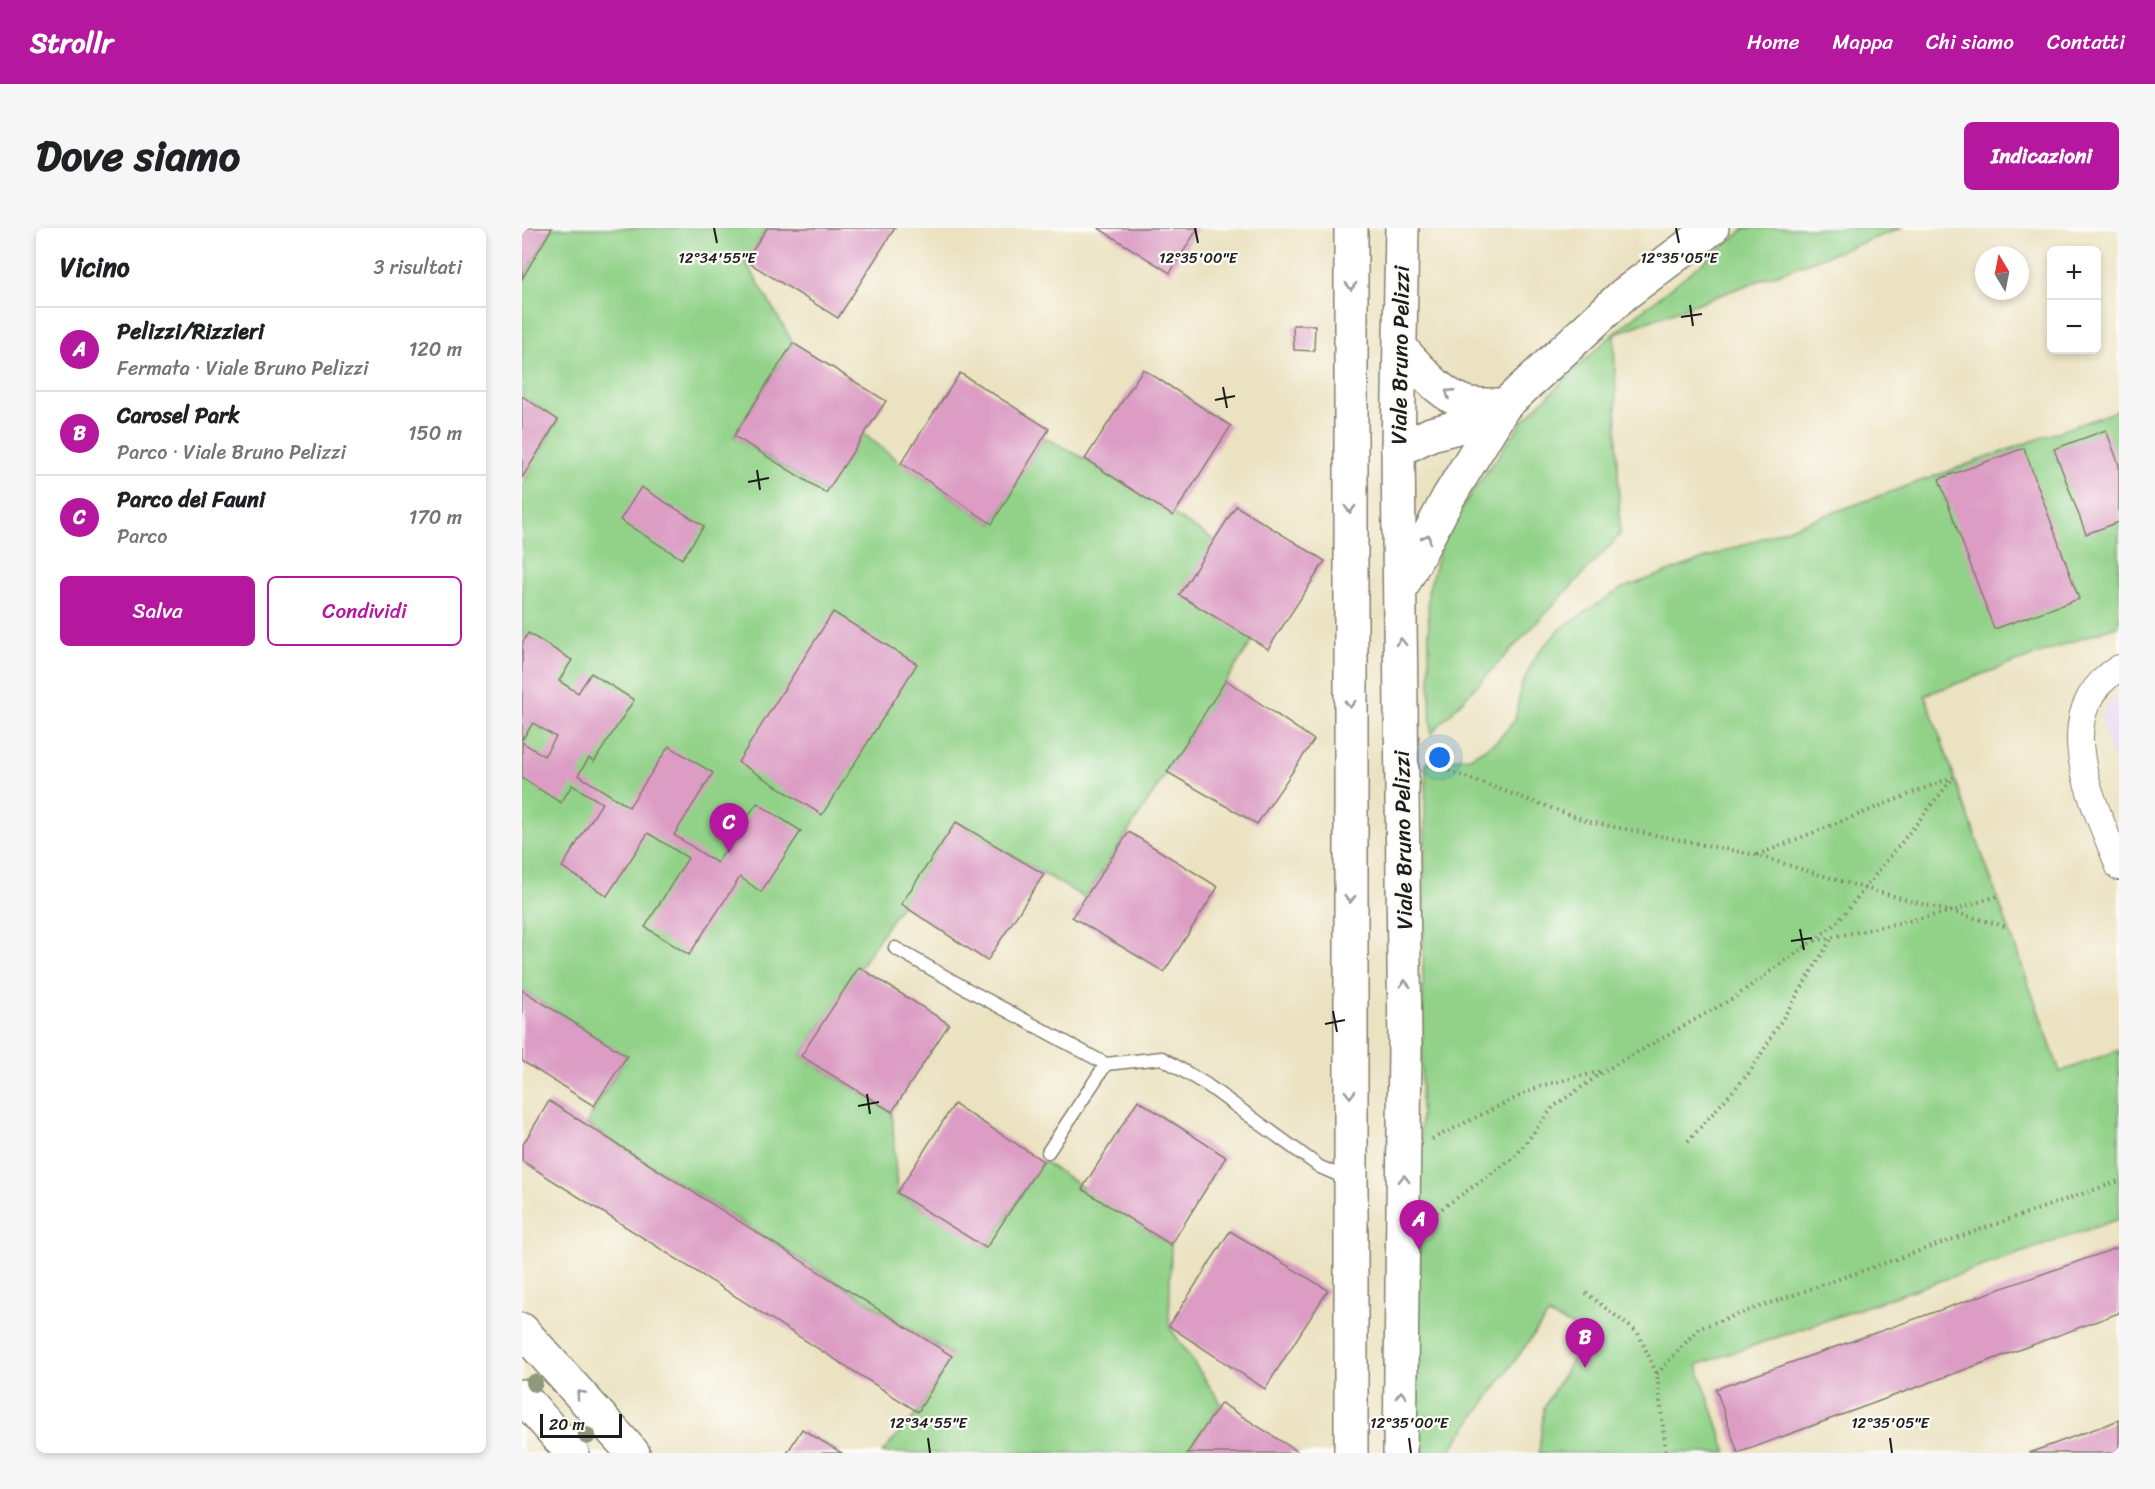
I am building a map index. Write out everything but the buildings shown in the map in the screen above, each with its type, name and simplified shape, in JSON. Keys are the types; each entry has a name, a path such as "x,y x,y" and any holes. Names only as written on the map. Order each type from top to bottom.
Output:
{"street":[{"path":"1351,228 1349,1179 1351,1453"},
{"name":"Viale Bruno Pelizzi","path":"1400,1453 1405,1058 1398,450 1402,228"},
{"path":"1398,450 1431,434 1476,422 1505,405 1623,295 1712,228"},
{"path":"1400,348 1449,395 1474,404 1505,405"},
{"path":"1400,590 1448,498 1505,405"},
{"path":"1350,451 1439,450 1484,440"},
{"path":"2119,668 2099,683 2092,692 2083,711 2078,734 2085,776 2119,867"},
{"path":"522,1330 633,1453"},
{"path":"522,1396 572,1453"},
{"path":"1336,1453 1350,1397"}],"lane":[{"path":"895,948 1106,1064 1162,1058 1207,1085 1320,1167 1349,1179"},
{"path":"1048,1152 1106,1064"}],"path":[{"path":"1426,762 1590,822 1755,855 1864,888 2008,927"},
{"path":"1437,1212 1515,1157 1553,1107 1606,1070 1735,997 1836,924 1954,777 1755,855"},
{"path":"1811,942 1950,912 1997,896"},
{"path":"1688,1142 1750,1072 1832,938"},
{"path":"1430,1141 1540,1086 1606,1070"},
{"path":"1657,1374 1699,1328 2119,1181"},
{"path":"1586,1293 1638,1333 1657,1374 1666,1453"}],"shaded area":[{"path":"2119,695 2119,780 2102,725 2103,714 2107,706"}],"green space":[{"path":"552,228 767,228 746,262 793,343 734,436 825,493 864,434 901,463 992,524 1044,437 1085,459 1214,540 1253,640 1085,898 956,822 801,1056 892,1112 897,1193 987,1247 1043,1161 1171,1245 1169,1326 1221,1403 1187,1453 882,1453 918,1412 952,1355 586,1124 626,1056 522,990 522,485 558,420 522,396 522,280"},
{"path":"1746,228 1902,228 1614,334 1620,535 1431,734 1428,592 1441,545 1461,508 1523,421 1565,379 1613,334"},
{"path":"2119,410 2119,625 1925,695 2060,1072 2119,1050 2119,1219 1697,1365 1727,1453 1539,1453 1544,1407 1588,1333 1548,1315 1448,1453 1416,1453 1426,762 1470,757 1497,741 1515,720 1521,686 1537,654 1560,629 1620,589"}],"place":[{"name":"Parco dei Fauni","path":"729,853"},
{"name":"Pelizzi/Rizzieri","path":"1419,1250"},
{"name":"Carosel Park","path":"1585,1368"}]}
